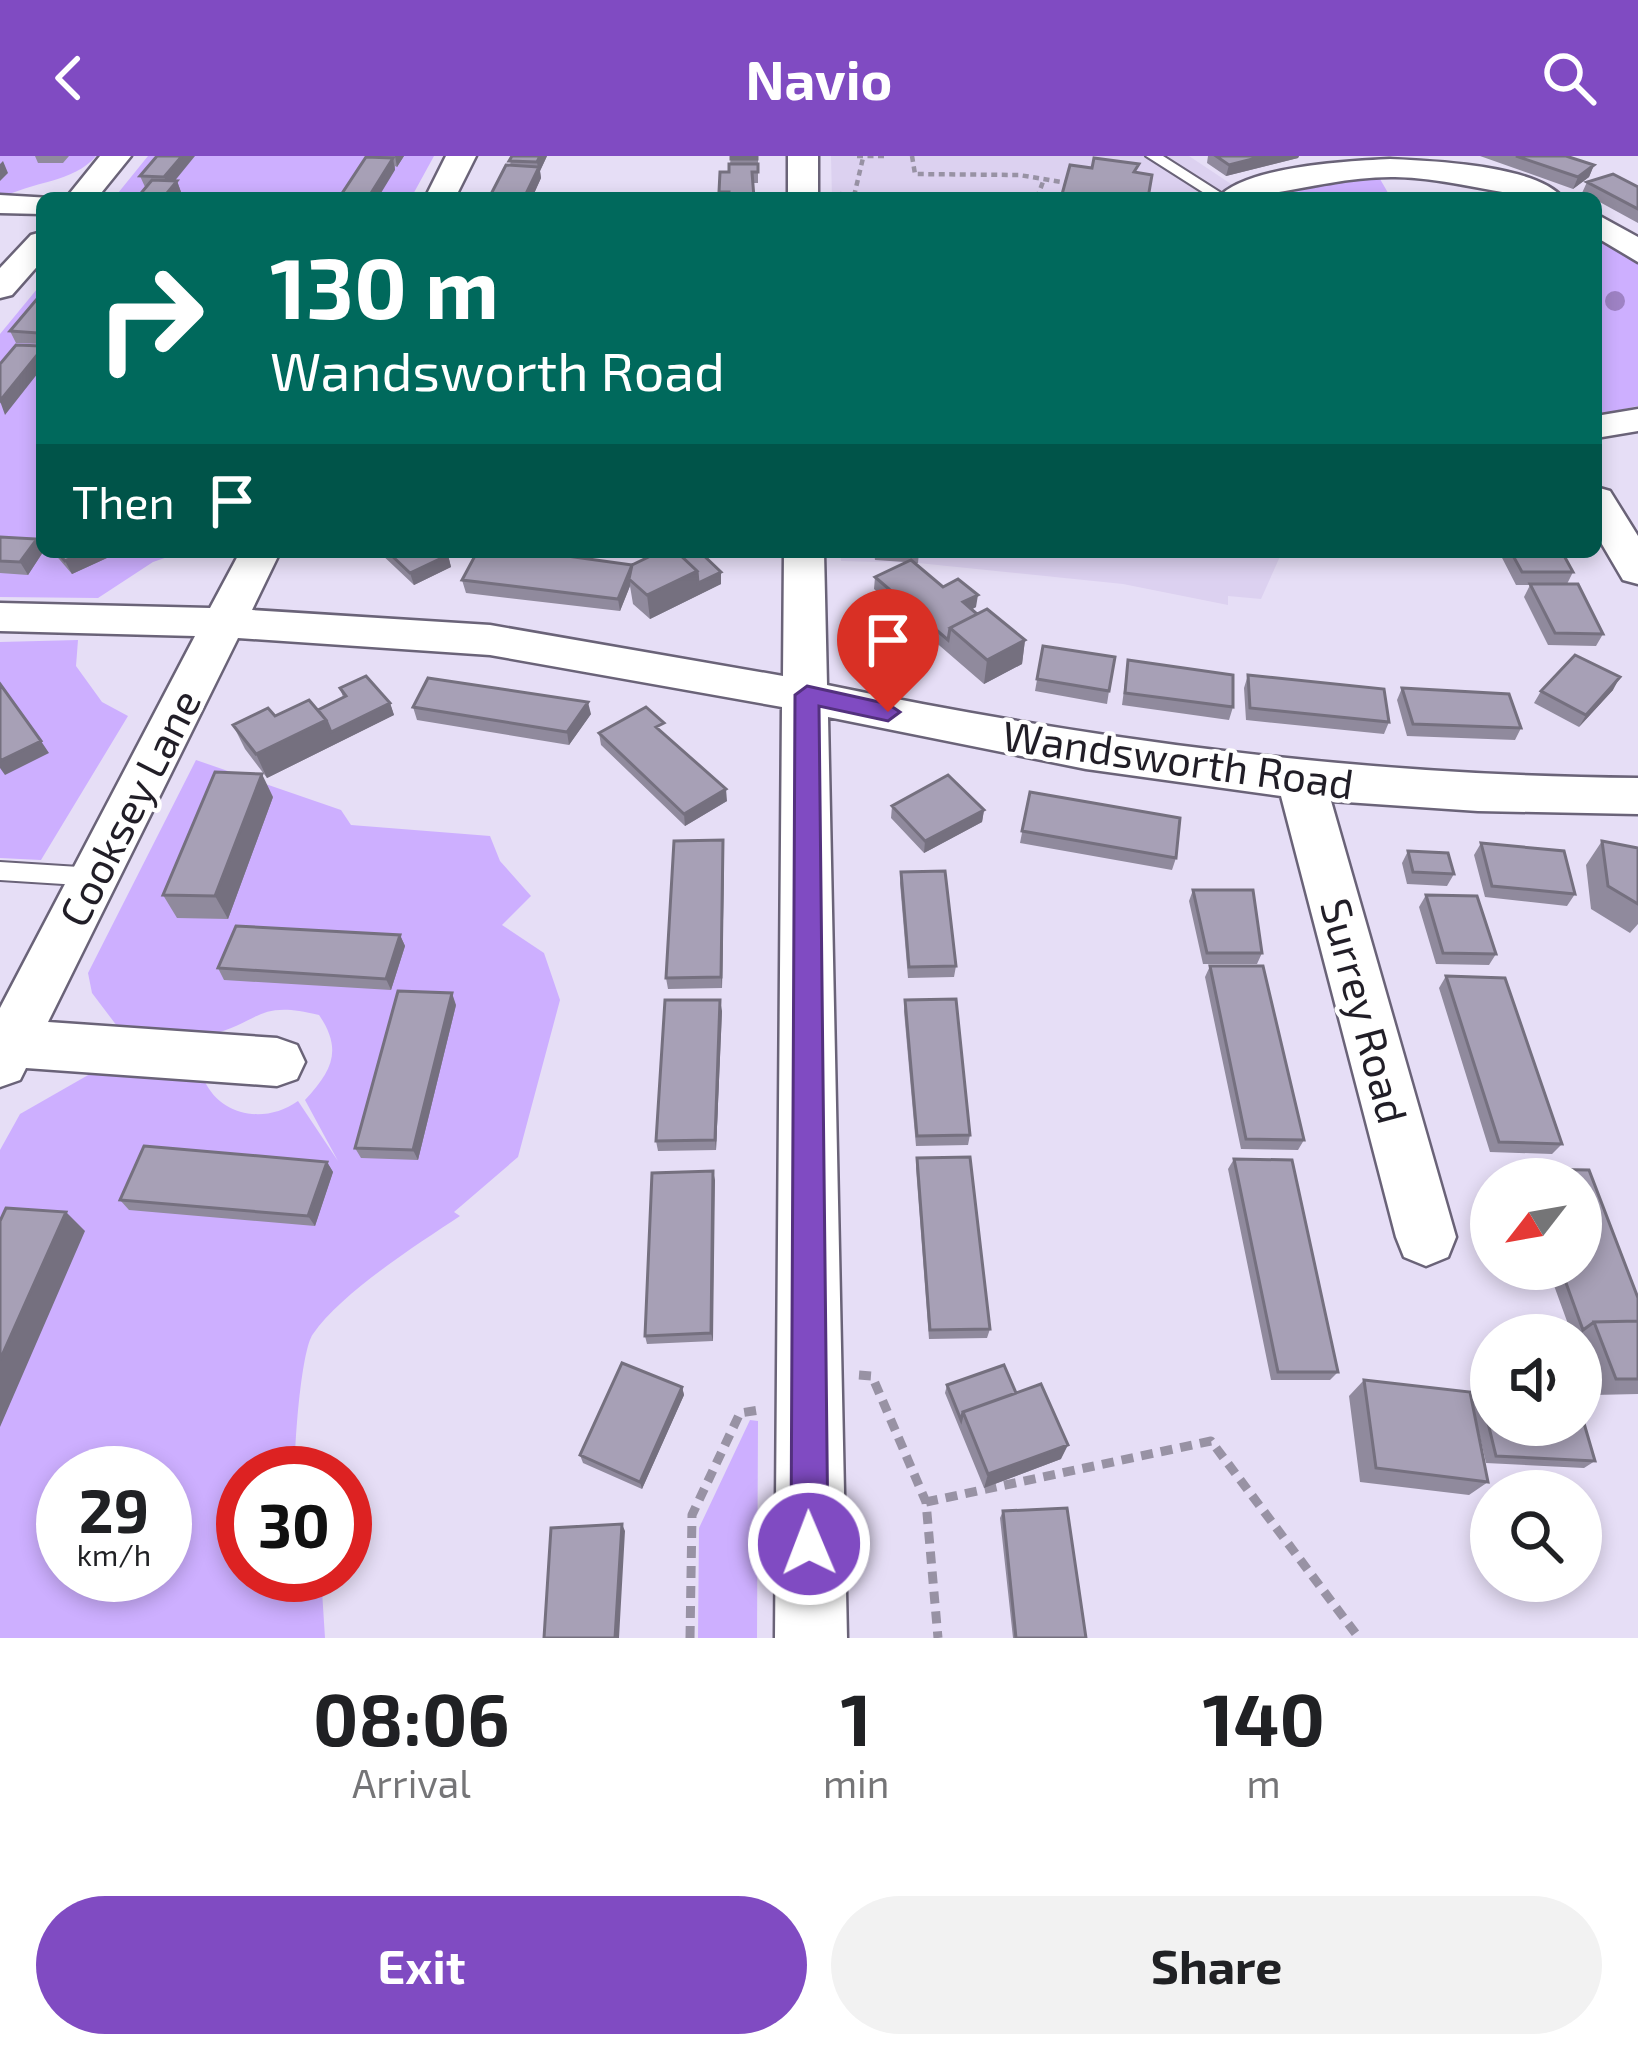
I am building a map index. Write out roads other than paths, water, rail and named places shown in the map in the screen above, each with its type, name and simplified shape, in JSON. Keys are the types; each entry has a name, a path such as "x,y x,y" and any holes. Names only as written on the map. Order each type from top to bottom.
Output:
{"street":[{"path":"86,192 116,156"},
{"path":"443,192 461,156"},
{"path":"803,156 803,192"},
{"path":"1252,192 1310,174 1498,178 1533,192"},
{"path":"0,204 36,206"},
{"path":"1602,227 1638,252"},
{"path":"0,288 36,249"},
{"path":"1602,426 1638,420"},
{"path":"1602,509 1638,571"},
{"name":"Cooksey Lane","path":"5,1053 257,558"},
{"path":"804,558 811,1638"},
{"name":"Wandsworth Road","path":"0,617 489,640 807,695 1008,738 1302,784 1525,797 1638,796"},
{"name":"Surrey Road","path":"1302,784 1426,1237"},
{"path":"5,1053 277,1062"}],"lane":[{"path":"1153,156 1212,192"},
{"path":"0,871 95,877"}]}
